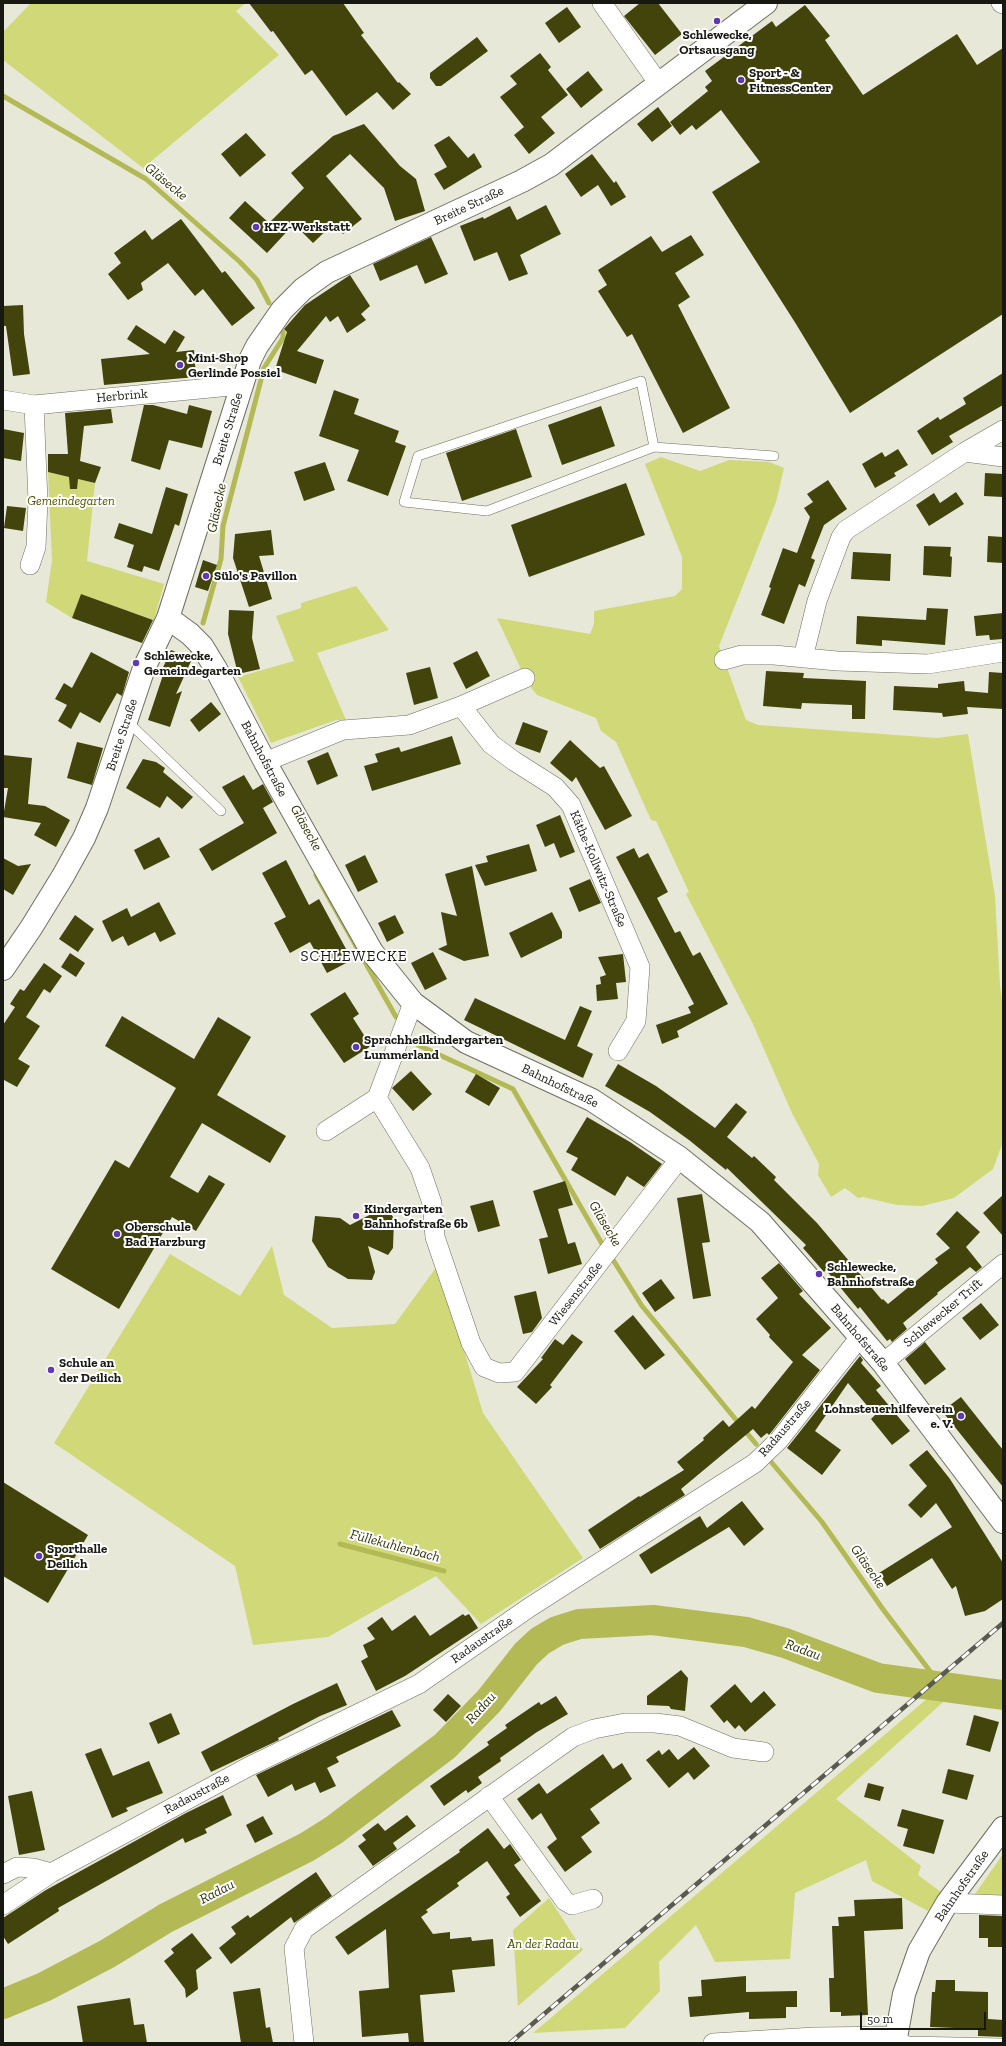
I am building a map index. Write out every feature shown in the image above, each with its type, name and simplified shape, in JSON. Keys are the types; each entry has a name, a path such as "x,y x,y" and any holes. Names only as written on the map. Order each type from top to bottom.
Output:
{"street":[{"path":"602,3 659,84"},
{"name":"Breite Straße","path":"3,969 31,928 84,838 100,802 144,668 168,618 241,385 257,346 282,310 314,280 327,272 522,181 551,165 766,3"},
{"name":"Herbrink","path":"3,400 34,404 241,385"},
{"path":"30,565 36,547 38,501 34,404"},
{"path":"804,658 817,601 841,537 846,530 965,452 1003,430"},
{"path":"965,452 1003,457"},
{"name":"Bahnhofstraße","path":"168,618 190,634 202,646 216,669 265,762 372,952 413,1003 466,1042 592,1100 680,1158 760,1222 883,1363 1003,1522"},
{"path":"724,660 742,655 837,661 928,664 1003,652"},
{"path":"265,762 343,730 409,726 461,706 525,678"},
{"name":"Käthe-Kollwitz-Straße","path":"461,706 491,744 514,761 555,787 571,805 640,967 636,1022 618,1051"},
{"path":"326,1131 377,1098 413,1003"},
{"name":"Wiesenstraße","path":"377,1098 420,1168 432,1203 435,1237 471,1343 484,1367 499,1373 515,1372 680,1158"},
{"name":"Schlewecker Trift","path":"883,1363 1003,1264"},
{"name":"Radaustraße","path":"3,1905 51,1873 248,1766 418,1684 530,1607 755,1463 779,1440 860,1337"},
{"path":"304,2043 294,1948 304,1929 489,1796 574,1738 594,1729 625,1723 654,1723 680,1726 733,1748 764,1752"},
{"path":"489,1796 565,1901 572,1904 593,1899"},
{"name":"Bahnhofstraße","path":"896,2040 904,1994 920,1951 947,1903 1003,1828"},
{"path":"3,1874 17,1867 33,1868 51,1873"},
{"path":"947,1903 1003,1904"},
{"path":"713,2043 815,2037 896,2040"}],"lane":[{"path":"654,446 641,381 418,456 404,502 487,511 654,446 774,456"},
{"path":"127,720 221,811"},
{"path":"896,2040 1003,2042"}],"green space":[{"path":"31,3 246,3 236,11 279,55 143,168 3,60 3,32"},
{"path":"661,457 700,471 729,460 769,462 784,468 776,502 719,646 746,720 758,725 937,738 968,734 995,896 1000,986 1003,1004 1003,1142 993,1169 954,1198 922,1206 897,1205 863,1197 858,1198 845,1188 831,1197 818,1175 819,1164 792,1113 752,1022 686,894 689,892 656,821 651,820 616,742 601,731 596,718 537,695 528,684 497,618 590,634 594,624 594,611 675,596 682,589 682,557 645,464"},
{"name":"Gemeindegarten","path":"48,472 95,483 87,561 164,584 154,620 81,594 72,618 46,602 52,560"},
{"path":"356,586 389,630 317,653 346,720 336,720 271,743 238,677 294,661 276,616 301,608 301,603"},
{"path":"272,1246 284,1295 332,1328 395,1324 438,1265 483,1413 583,1558 481,1624 436,1576 328,1637 253,1645 235,1566 54,1443 170,1254 240,1296"},
{"path":"935,1692 952,1694 836,1799 921,1866 918,1875 941,1892 928,1911 872,1881 866,1860 795,1893 790,1959 715,1962 696,1925 659,1962 660,1991 625,2028 533,2033"},
{"path":"1003,1854 1003,1895 975,1894"},
{"name":"An der Radau","path":"549,1898 583,1950 518,2006 513,1930"}],"building":[{"path":"249,3 343,3 364,33 361,35 398,83 399,82 411,94 393,110 377,92 346,116 312,70 305,75 273,31 271,32"},
{"path":"640,3 658,3 682,34 655,55 624,16"},
{"path":"805,5 830,36 825,40 863,95 957,34 977,65 1003,48 1003,314 850,413 796,324 712,192 760,162 721,110 696,130 692,125 680,135 670,122 708,91 705,87 712,81 705,71 772,21 776,27"},
{"path":"567,7 581,27 559,43 545,23"},
{"path":"477,37 488,51 441,86 436,86 430,78 430,73"},
{"path":"540,53 551,67 548,70 568,95 541,117 555,133 529,154 514,135 524,127 500,97 517,84 510,76"},
{"path":"588,71 603,90 581,108 566,89"},
{"path":"658,107 672,126 652,142 637,124"},
{"path":"364,124 400,166 416,179 425,211 395,221 384,188 350,154 326,176 362,219 343,234 334,223 313,243 294,224 267,253 229,218 245,201 269,223 304,188 291,173 333,136"},
{"path":"246,133 266,155 240,177 221,154"},
{"path":"449,136 468,158 474,153 482,167 444,190 434,174 447,167 434,145"},
{"path":"592,154 614,183 616,181 626,197 611,206 598,185 581,197 565,174"},
{"path":"546,205 561,234 520,255 528,274 509,281 497,252 474,261 460,226 483,217 484,219 510,206 517,220"},
{"path":"181,219 222,273 225,271 255,308 232,326 203,289 195,296 168,263 141,283 143,290 128,300 108,274 121,263 114,253 145,230 152,240"},
{"path":"691,235 704,255 675,273 690,297 678,305 730,408 683,433 632,334 627,337 598,291 607,285 598,270 651,236 662,252"},
{"path":"431,237 448,274 425,284 417,265 380,281 373,264"},
{"path":"350,275 370,306 361,314 366,320 347,333 338,316 330,322 326,316 297,351 324,360 316,384 279,371 272,379 287,332 284,329 305,305"},
{"path":"23,305 24,334 30,374 13,376 6,326 3,326 3,306"},
{"path":"136,325 165,344 174,330 185,337 176,352 194,350 196,377 104,385 101,359 150,354 127,339"},
{"path":"1003,373 1003,405 949,436 953,442 932,455 917,431 938,417 940,420 966,404 963,398"},
{"path":"334,390 359,399 354,414 399,431 395,442 406,446 388,496 347,481 359,450 319,436"},
{"path":"144,405 153,405 187,414 189,405 212,411 202,448 169,440 160,470 131,461"},
{"path":"601,406 615,446 562,465 548,425"},
{"path":"111,409 113,423 84,426 80,461 101,467 95,483 78,479 77,489 70,489 69,477 48,472 48,454 68,454 65,413"},
{"path":"3,429 24,433 21,461 3,458"},
{"path":"516,429 532,477 462,501 446,453"},
{"path":"898,449 908,465 894,473 896,476 875,488 862,464 882,452 885,457"},
{"path":"325,462 335,490 304,501 294,472"},
{"path":"985,473 1003,474 1003,497 984,496"},
{"path":"828,480 847,509 824,525 811,558 815,560 805,587 799,584 784,624 761,615 783,548 797,553 810,517 804,508 813,502 807,494"},
{"path":"626,483 645,535 529,577 511,525"},
{"path":"166,487 188,494 179,526 175,524 159,571 144,566 142,572 127,567 134,545 114,538 119,523 152,534"},
{"path":"956,492 964,504 929,526 916,505 934,493 940,503"},
{"path":"7,506 26,508 23,531 4,528"},
{"path":"271,530 274,555 259,556 272,599 249,607 233,558 235,534"},
{"path":"988,536 1003,537 1003,563 987,562"},
{"path":"924,546 951,547 951,577 923,575"},
{"path":"853,552 891,554 890,581 851,579"},
{"name":"Sülo's Pavillon","path":"203,560 217,565 208,591 195,587"},
{"path":"81,594 153,620 142,643 72,618"},
{"path":"927,608 948,609 945,645 882,640 882,646 856,644 857,616 926,620"},
{"path":"229,610 254,611 252,638 260,669 238,674 228,634"},
{"path":"1003,613 1003,639 990,640 989,635 976,636 974,616"},
{"path":"171,650 192,659 176,694 182,691 170,727 148,720 163,675 160,674"},
{"path":"477,651 490,676 466,689 453,663"},
{"path":"91,652 129,672 122,696 117,693 100,723 80,712 71,729 58,721 67,705 55,699 64,683 72,688"},
{"path":"430,667 438,698 414,705 406,673"},
{"path":"766,671 804,673 803,678 866,681 865,719 852,719 852,705 802,703 801,709 763,706"},
{"path":"989,672 1003,673 1003,709 967,707 968,714 943,717 942,713 893,710 894,686 938,688 938,684 964,681 965,691 988,693"},
{"path":"211,702 221,714 199,732 190,720"},
{"path":"523,722 548,731 540,753 515,744"},
{"path":"452,736 461,764 372,791 364,766 378,762 375,754 399,747 401,752"},
{"path":"570,740 600,768 604,766 632,816 605,830 576,777 572,782 550,763"},
{"path":"77,742 103,748 92,785 67,778"},
{"path":"328,752 338,776 317,785 307,761"},
{"path":"3,755 32,758 28,804 45,806 70,820 56,847 34,835 41,823 3,817 8,788 3,788"},
{"path":"143,759 156,762 165,768 163,772 193,797 182,809 167,796 160,808 126,788"},
{"path":"244,775 253,790 263,784 273,802 263,808 277,833 212,871 199,849 244,823 222,787"},
{"path":"560,815 575,852 560,858 554,843 545,847 536,825"},
{"path":"159,837 170,857 144,870 134,850"},
{"path":"529,844 537,871 485,886 475,865 488,862 486,856"},
{"path":"634,848 639,858 648,853 668,892 657,898 675,933 680,931 693,956 700,952 728,1004 677,1031 679,1037 662,1044 656,1025 691,1013 688,1007 694,1004 616,857"},
{"path":"365,855 378,882 358,892 345,865"},
{"path":"3,858 18,866 31,864 13,895 3,889"},
{"path":"286,860 309,905 319,899 352,960 327,973 310,942 290,953 274,923 286,917 262,873"},
{"path":"472,866 489,956 464,961 438,949 447,945 441,912 457,916 445,874"},
{"path":"590,879 601,903 579,912 569,888"},
{"path":"159,902 176,934 160,942 155,932 128,946 123,936 112,942 102,921 127,908 131,917"},
{"path":"552,912 562,932 562,938 521,958 509,933"},
{"path":"75,915 94,929 78,952 59,939"},
{"path":"395,915 404,933 387,942 378,923"},
{"path":"433,952 447,979 425,990 411,963"},
{"path":"70,953 85,963 76,977 61,967"},
{"path":"623,954 626,982 616,983 618,999 597,1001 596,985 601,984 600,977 606,975 598,957"},
{"path":"44,963 62,976 50,993 44,989 26,1017 40,1026 18,1059 30,1066 17,1087 4,1080 3,1082 3,1025 15,1007 10,1004 20,989 24,991"},
{"path":"345,992 359,1014 353,1018 371,1046 344,1063 310,1014"},
{"path":"475,998 565,1040 580,1006 592,1011 577,1046 593,1054 583,1078 464,1020"},
{"path":"122,1016 194,1059 218,1017 251,1037 217,1095 286,1136 270,1163 202,1123 170,1177 198,1193 209,1175 225,1184 196,1231 172,1217 119,1309 51,1269 115,1160 129,1168 176,1088 105,1046"},
{"path":"618,1064 656,1086 715,1128 736,1103 747,1112 727,1137 752,1158 754,1156 776,1177 774,1180 817,1223 882,1300 883,1299 888,1304 938,1263 935,1259 950,1248 936,1234 957,1211 980,1232 966,1247 982,1267 976,1272 970,1267 937,1293 938,1294 903,1323 907,1329 892,1342 890,1339 887,1341 860,1307 858,1309 826,1270 824,1272 803,1248 806,1245 727,1168 726,1170 689,1140 650,1112 605,1086"},
{"path":"411,1071 432,1094 413,1111 392,1088"},
{"path":"476,1074 500,1088 489,1106 465,1092"},
{"path":"587,1117 630,1142 662,1164 644,1187 627,1176 615,1196 571,1170 578,1158 566,1152"},
{"path":"565,1181 573,1205 558,1209 568,1244 575,1242 582,1264 548,1274 539,1239 548,1237 533,1191"},
{"path":"702,1194 710,1242 702,1243 711,1296 693,1299 677,1198"},
{"path":"1003,1195 1003,1236 983,1213"},
{"path":"493,1200 500,1226 478,1232 470,1206"},
{"path":"385,1207 394,1218 393,1248 388,1255 368,1246 375,1272 372,1280 348,1279 328,1267 312,1241 315,1216 340,1218 350,1225"},
{"path":"779,1263 803,1291 799,1294 831,1328 802,1355 820,1370 769,1435 767,1433 761,1438 753,1429 681,1489 685,1495 600,1549 588,1530 639,1496 640,1497 684,1470 677,1462 704,1440 703,1438 723,1420 729,1427 752,1406 755,1409 793,1362 769,1337 770,1335 756,1319 778,1298 761,1278"},
{"path":"661,1279 675,1298 655,1312 642,1293"},
{"path":"536,1291 542,1318 532,1332 523,1334 514,1296"},
{"path":"981,1303 999,1325 980,1340 962,1318"},
{"path":"633,1315 665,1355 645,1370 614,1331"},
{"path":"572,1334 583,1342 550,1385 552,1387 536,1404 517,1387 543,1359 541,1358 555,1339 563,1345"},
{"path":"925,1342 946,1369 925,1385 905,1359"},
{"path":"860,1356 863,1360 861,1363 881,1386 876,1390 910,1431 892,1445 871,1419 875,1415 848,1383 815,1431 841,1450 822,1475 787,1448"},
{"path":"961,1397 1003,1450 1003,1487 942,1411"},
{"path":"927,1450 950,1479 1003,1563 1003,1599 985,1611 965,1616 956,1586 952,1589 932,1558 887,1586 879,1573 952,1527 936,1503 921,1518 908,1505 927,1486 909,1465"},
{"name":"Sporthalle Deilich","path":"3,1482 88,1535 48,1603 3,1576"},
{"path":"742,1501 764,1529 744,1546 729,1527 651,1574 639,1555 700,1516 707,1528"},
{"path":"463,1614 465,1616 469,1614 478,1628 405,1676 376,1691 361,1661 368,1657 363,1645 375,1639 367,1628 382,1617 392,1631 415,1615 430,1636"},
{"path":"681,1670 688,1678 685,1711 671,1709 669,1706 647,1705 647,1696"},
{"path":"337,1683 347,1705 320,1716 278,1738 279,1740 211,1772 201,1752"},
{"path":"735,1684 751,1703 764,1691 776,1705 745,1732 739,1725 735,1729 727,1720 724,1723 710,1706"},
{"path":"448,1694 461,1706 446,1722 433,1710"},
{"path":"556,1696 568,1714 537,1732 500,1758 501,1761 478,1777 482,1783 468,1793 466,1790 444,1806 430,1786 489,1745 487,1742 507,1728 505,1725 539,1702 541,1705"},
{"path":"392,1710 401,1726 336,1757 339,1762 327,1768 336,1786 320,1793 315,1782 295,1791 292,1784 268,1797 256,1775"},
{"path":"171,1713 180,1734 158,1744 149,1723"},
{"path":"974,1715 999,1722 990,1752 966,1745"},
{"path":"694,1747 710,1766 694,1780 688,1772 669,1788 646,1760 659,1750 662,1755 669,1749 678,1760"},
{"path":"101,1748 113,1776 149,1761 163,1793 126,1808 128,1811 112,1818 85,1754"},
{"path":"603,1754 613,1769 622,1763 632,1779 590,1809 600,1823 581,1837 592,1852 565,1872 547,1847 557,1839 541,1813 532,1820 517,1799 539,1783 547,1794"},
{"path":"948,1769 974,1775 967,1800 942,1793"},
{"path":"868,1783 884,1787 880,1801 864,1797"},
{"path":"32,1791 45,1850 19,1855 8,1796"},
{"path":"223,1795 232,1815 205,1829 207,1833 185,1843 183,1838 58,1908 59,1911 8,1944 3,1936 3,1918 46,1890 186,1813"},
{"path":"902,1809 944,1820 934,1854 903,1846 908,1829 897,1826"},
{"path":"407,1815 416,1826 393,1843 397,1849 373,1866 358,1846 366,1840 362,1835 378,1823 385,1831"},
{"path":"263,1816 273,1834 255,1843 246,1825"},
{"path":"488,1828 504,1849 510,1844 521,1860 514,1865 541,1901 520,1917 506,1897 510,1894 487,1861 457,1883 459,1886 426,1910 428,1912 421,1917 433,1934 450,1932 450,1939 471,1937 472,1941 493,1939 495,1966 452,1970 455,1992 420,1995 424,2043 409,2043 408,2033 362,2037 359,1991 389,1988 386,1929 348,1955 335,1937 460,1852 459,1850"},
{"path":"316,1872 332,1896 294,1923 291,1917 231,1964 219,1948 236,1934 231,1927 248,1915 250,1918"},
{"path":"902,1898 903,1929 864,1931 868,2015 841,2016 841,2012 830,2012 829,1978 834,1978 832,1926 839,1926 838,1917 855,1916 854,1900"},
{"path":"979,1915 1003,1916 1003,1947 988,1947 988,1938 979,1938"},
{"path":"192,1933 212,1958 196,1970 198,1989 186,1998 185,1989 164,1961 174,1953 171,1949"},
{"path":"746,1976 746,1992 797,1991 797,2007 786,2007 786,2018 749,2019 749,2012 690,2017 688,1997 702,1996 701,1980"},
{"path":"936,1980 955,1980 955,1991 988,1992 988,2019 1003,2020 1003,2037 978,2036 978,2029 930,2027 932,1992 935,1992"},
{"path":"260,1988 266,2028 270,2027 273,2043 241,2043 233,1992"},
{"path":"130,1998 134,2025 144,2024 147,2043 83,2043 77,2006"}],"waterway":[{"name":"Gläsecke","path":"3,96 146,179 240,262 257,280 269,303"},
{"name":"Gläsecke","path":"203,623 221,559 223,526 264,368 283,338 283,332"},
{"name":"Gläsecke","path":"192,653 201,662"},
{"name":"Gläsecke","path":"316,875 396,1017"},
{"name":"Gläsecke","path":"418,1045 513,1089 605,1249"},
{"name":"Gläsecke","path":"610,1255 642,1306 756,1444"},
{"name":"Gläsecke","path":"772,1463 822,1522 882,1608 942,1687"},
{"name":"Füllekuhlenbach","path":"340,1544 444,1571"},
{"name":"Radau","path":"3,2004 44,1987 107,1954 166,1918 307,1847 334,1830 445,1746 489,1701 526,1654 540,1641 557,1631 579,1624 653,1620 746,1632 785,1643 878,1678 1003,1695"}],"railway":[{"path":"510,2043 1003,1623"}],"place":[{"name":"Schlewecke, Ortsausgang","path":"717,21"},
{"name":"Sport - & FitnessCenter","path":"741,80"},
{"name":"KFZ-Werkstatt","path":"256,227"},
{"name":"Mini-Shop Gerlinde Possiel","path":"180,365"},
{"name":"Sülo's Pavillon","path":"206,576"},
{"name":"Schlewecke, Gemeindegarten","path":"136,663"},
{"name":"Sprachheilkindergarten Lummerland","path":"356,1047"},
{"name":"Kindergarten Bahnhofstraße 6b","path":"356,1216"},
{"name":"Oberschule Bad Harzburg","path":"117,1234"},
{"name":"Schlewecke, Bahnhofstraße","path":"819,1274"},
{"name":"Schule an der Deilich","path":"51,1370"},
{"name":"Lohnsteuerhilfeverein e. V.","path":"961,1416"},
{"name":"Sporthalle Deilich","path":"39,1556"}],"district":[{"name":"SCHLEWECKE","path":"354,957"}]}
